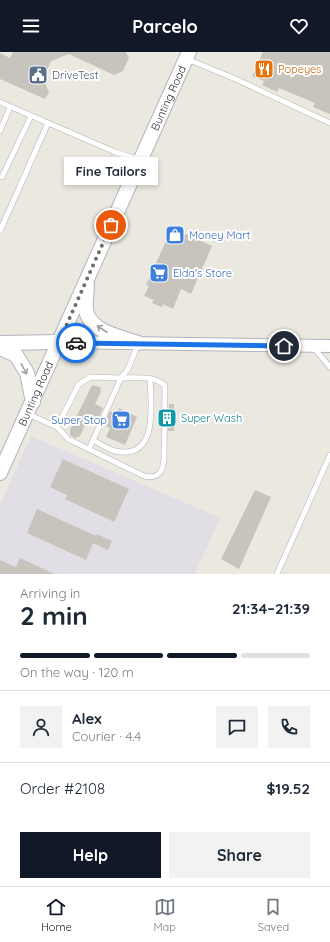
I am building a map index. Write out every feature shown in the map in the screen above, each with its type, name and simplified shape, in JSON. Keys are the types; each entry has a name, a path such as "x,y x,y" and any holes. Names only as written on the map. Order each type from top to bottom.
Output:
{"main road":[{"name":"Bunting Road","path":"0,473 187,55"},
{"path":"86,281 87,313 92,321 102,331 138,343"},
{"path":"0,343 59,342"},
{"path":"0,348 16,355 27,373 30,408"}],"street":[{"path":"59,342 330,346"}],"lane":[{"path":"187,55 330,123"},
{"path":"0,102 115,152 140,160"},
{"path":"0,131 10,107"},
{"path":"2,177 31,116"},
{"path":"0,232 48,124"},
{"path":"89,449 121,378 128,369 138,343"},
{"path":"312,346 330,366"},
{"path":"30,408 57,427 68,439 144,476 152,478 159,475 164,468 165,386 161,382 150,379 91,377 79,384 57,427"},
{"path":"93,440 114,451 125,452 138,449 148,436 152,416 150,379"},
{"path":"277,574 330,455"}],"shaded area":[{"path":"31,436 220,518 195,574 0,574 0,505"}],"building":[{"path":"13,52 126,52 129,58 123,71 114,75 69,54 51,61 43,79 49,92 45,99 0,79 0,53 10,58"},
{"path":"263,52 330,52 330,114 313,107 315,103 279,88 277,92 262,85 264,81 252,76"},
{"path":"172,228 212,246 191,294 181,289 173,309 163,304 162,307 152,303 154,300 144,296 149,286 146,285"},
{"path":"92,385 100,387 101,392 95,404 103,408 97,422 88,418 80,436 75,438 70,435 70,430"},
{"path":"169,404 174,404 174,431 168,431"},
{"path":"119,408 137,417 125,445 106,437 110,428 104,425 110,411 116,414"},
{"path":"63,459 129,489 114,522 65,499 67,495 50,487"},
{"path":"255,490 271,497 239,569 221,559"},
{"path":"37,509 96,536 97,534 112,541 108,550 93,543 86,560 27,533"},
{"path":"20,558 55,574 0,574 0,560 16,567"}],"way so far":[{"path":"76,343 59,342 111,225"}],"place":[{"name":"Popeyes","path":"264,69"},
{"name":"DriveTest","path":"38,75"},
{"name":"Fine Tailors","path":"111,225"},
{"name":"Money Mart","path":"175,235"},
{"name":"Elda's Store","path":"159,273"},
{"name":"Super Wash","path":"167,418"},
{"name":"Super Stop","path":"121,420"}],"route":[{"path":"76,343 284,346"}]}
